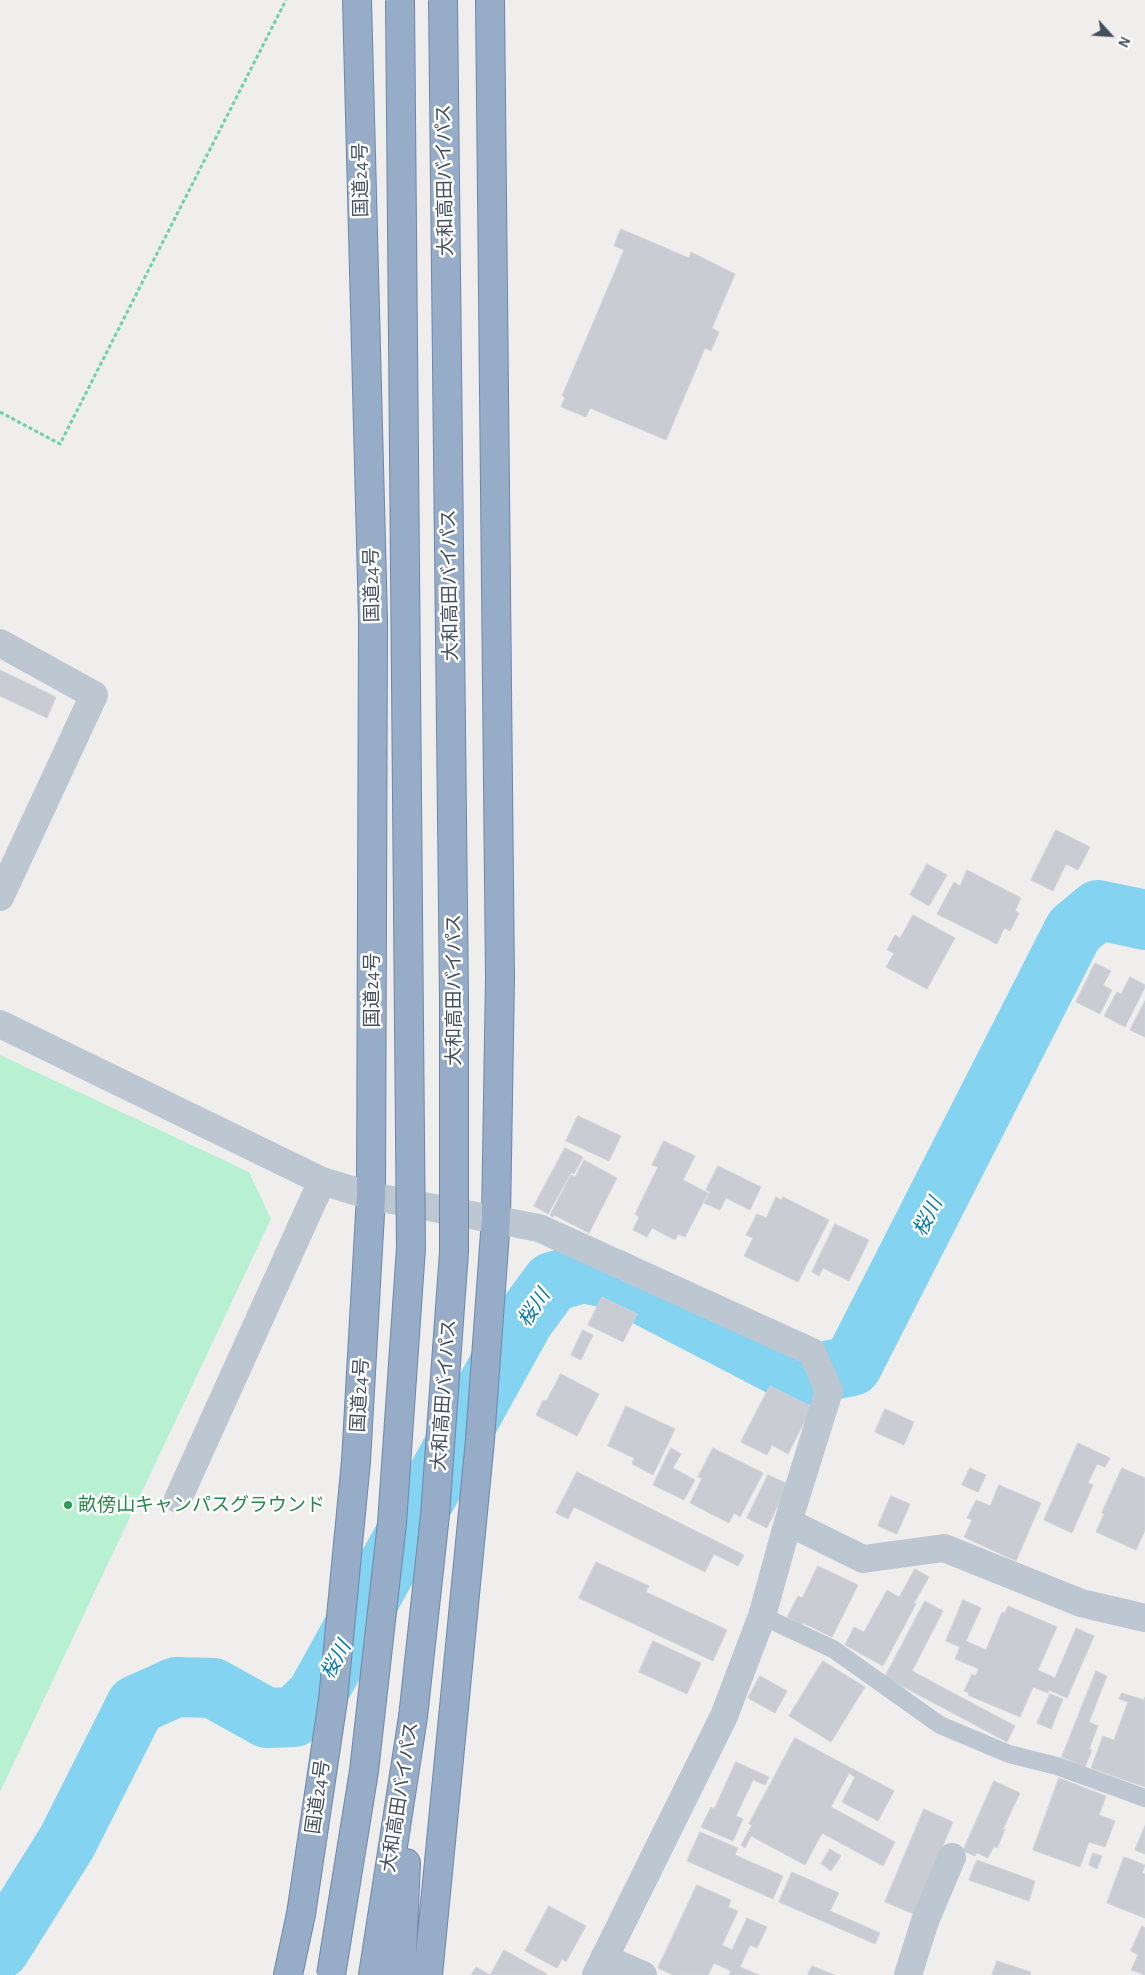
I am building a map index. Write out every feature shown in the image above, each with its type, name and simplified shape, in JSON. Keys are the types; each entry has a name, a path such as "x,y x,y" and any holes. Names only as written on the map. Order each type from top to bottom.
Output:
{"highway":[{"name":"国道24号","path":"288,1975 301,1914 333,1700 356,1461 372,1196 373,620 357,0"},
{"path":"331,1975 364,1771 392,1523 411,1248 400,0"},
{"name":"大和高田バイパス","path":"373,1975 413,1717 435,1515 454,1252 454,999 443,0"},
{"path":"428,1975 480,1440 496,1220 500,977 490,0"},
{"path":"400,1975 413,1717"}],"street":[{"path":"0,643 94,695 0,897"},
{"path":"0,1024 322,1181 372,1196 539,1228 812,1352 829,1391 788,1522 762,1616 724,1716 600,1966 642,1975"},
{"path":"178,1499 322,1181"},
{"path":"788,1522 862,1559 944,1548 1081,1603 1145,1618"},
{"path":"908,1975 925,1921 952,1857"}],"lane":[{"path":"762,1616 833,1649 940,1725 1009,1754 1057,1766 1145,1798"}],"path":[{"path":"0,412 60,444 286,0"}],"green space":[{"name":"畝傍山キャンパスグラウンド","path":"0,1055 249,1172 271,1219 0,1792"}],"building":[{"path":"621,229 689,258 691,252 735,274 712,328 719,332 711,351 705,348 666,440 590,408 586,417 561,407 565,397 562,396 624,250 614,246"},
{"path":"0,670 56,697 47,718 0,696"},
{"path":"1056,830 1090,847 1078,870 1066,864 1053,891 1031,880"},
{"path":"927,864 947,875 929,906 910,895"},
{"path":"967,870 1021,898 1015,911 1019,913 1010,931 1004,928 997,944 937,914 954,882 960,886"},
{"path":"913,915 955,938 927,989 886,967 894,953 887,950 895,935 900,938"},
{"path":"1095,963 1111,971 1103,985 1112,990 1100,1014 1076,1002"},
{"path":"1130,977 1145,985 1145,987 1125,1027 1104,1016 1117,992 1121,994"},
{"path":"1145,1001 1145,1037 1130,1030"},
{"path":"578,1116 621,1136 609,1161 566,1141"},
{"path":"664,1141 695,1156 683,1180 708,1193 685,1237 678,1234 675,1240 652,1228 647,1237 633,1230 639,1217 635,1214 658,1167 652,1165"},
{"path":"565,1148 583,1157 574,1174 571,1173 548,1214 534,1206"},
{"path":"584,1160 617,1178 589,1233 554,1215 553,1217 550,1215 571,1175 575,1177"},
{"path":"718,1166 761,1187 750,1210 726,1198 720,1210 704,1203 710,1192 706,1190"},
{"path":"776,1197 781,1200 783,1197 829,1220 798,1282 744,1256 753,1238 746,1235 757,1214 766,1218"},
{"path":"835,1224 869,1240 849,1281 823,1268 819,1276 812,1272"},
{"path":"602,1297 637,1314 623,1342 588,1325"},
{"path":"583,1330 593,1335 581,1360 571,1355"},
{"path":"561,1374 599,1394 577,1436 536,1415 543,1400 546,1401"},
{"path":"770,1386 812,1407 788,1454 772,1445 767,1455 741,1442"},
{"path":"626,1406 675,1429 653,1475 632,1464 634,1458 608,1446"},
{"path":"885,1409 914,1422 904,1445 875,1432"},
{"path":"1078,1443 1110,1458 1105,1467 1097,1464 1088,1483 1093,1485 1072,1533 1044,1520"},
{"path":"671,1448 681,1454 673,1468 695,1480 684,1500 653,1485"},
{"path":"713,1448 763,1473 740,1517 734,1513 729,1523 690,1503 702,1478 698,1477"},
{"path":"970,1468 986,1475 978,1492 962,1485"},
{"path":"1122,1468 1145,1478 1145,1530 1136,1550 1096,1532 1104,1514 1102,1513"},
{"path":"577,1472 744,1555 738,1566 714,1554 705,1572 574,1507 568,1519 556,1513"},
{"path":"768,1475 788,1484 767,1528 747,1518"},
{"path":"999,1485 1041,1503 1016,1561 964,1537 972,1520 967,1518 976,1500 990,1506"},
{"path":"891,1496 910,1504 897,1534 878,1526"},
{"path":"596,1562 649,1586 646,1592 727,1630 713,1661 579,1598"},
{"path":"818,1566 858,1585 832,1637 787,1617 798,1596 802,1598"},
{"path":"915,1569 929,1577 883,1666 845,1645 854,1627 864,1632 887,1590 899,1597"},
{"path":"963,1600 981,1608 966,1641 986,1650 1002,1612 1005,1613 1008,1606 1057,1627 1038,1670 1055,1678 1076,1628 1094,1636 1067,1698 1049,1690 1048,1693 1033,1687 1020,1717 968,1695 969,1693 964,1691 972,1674 975,1676 979,1669 955,1659 960,1647 946,1641"},
{"path":"925,1601 943,1611 912,1671 1015,1726 1007,1742 885,1677"},
{"path":"653,1641 701,1663 687,1694 639,1672"},
{"path":"823,1661 865,1687 831,1742 789,1716"},
{"path":"1096,1671 1107,1676 1089,1722 1098,1726 1089,1749 1092,1750 1085,1767 1062,1757"},
{"path":"760,1676 787,1691 775,1713 748,1698"},
{"path":"1122,1693 1144,1700 1145,1697 1145,1787 1091,1768 1103,1736 1114,1740 1128,1702 1119,1699"},
{"path":"1050,1694 1063,1699 1051,1729 1037,1723"},
{"path":"795,1738 894,1791 878,1821 842,1802 855,1777 849,1773 831,1807 895,1842 883,1866 822,1833 805,1865 751,1836 745,1848 741,1845 752,1825 749,1824"},
{"path":"736,1762 769,1777 765,1785 753,1780 736,1816 743,1819 733,1841 701,1827 711,1807 714,1809"},
{"path":"1059,1778 1106,1796 1099,1815 1115,1821 1105,1847 1089,1842 1080,1867 1033,1850"},
{"path":"994,1781 1020,1793 1003,1829 1005,1830 997,1848 994,1846 988,1858 977,1853 975,1856 963,1851"},
{"path":"924,1809 953,1822 914,1914 885,1902"},
{"path":"1145,1826 1145,1854 1135,1850"},
{"path":"700,1832 738,1848 735,1855 783,1876 773,1899 687,1861"},
{"path":"830,1849 841,1856 831,1871 821,1864"},
{"path":"1093,1853 1102,1856 1097,1869 1089,1865"},
{"path":"1124,1857 1145,1865 1142,1873 1145,1874 1145,1918 1107,1903"},
{"path":"977,1860 1035,1881 1029,1901 969,1880"},
{"path":"792,1872 839,1893 830,1911 880,1933 875,1944 779,1902"},
{"path":"697,1885 731,1900 728,1907 738,1911 722,1945 732,1950 747,1918 767,1927 757,1948 750,1945 740,1967 759,1975 729,1975 731,1971 714,1963 708,1975 673,1975 658,1968"},
{"path":"549,1906 586,1926 566,1962 562,1959 557,1968 525,1951"},
{"path":"1142,1926 1145,1928 1145,1975 1131,1970 1138,1955 1131,1951"},
{"path":"504,1950 547,1974 546,1975 490,1975"},
{"path":"997,1961 1031,1972 1030,1975 992,1975"},
{"path":"812,1966 835,1975 808,1975"},
{"path":"476,1967 490,1975 471,1975"}],"waterway":[{"name":"桜川","path":"0,1949 67,1842 136,1705 176,1687 213,1688 267,1718 294,1717 316,1696 524,1320 552,1282 583,1273 613,1279 800,1376 852,1366 1074,930 1098,910 1145,920"}],"place":[{"name":"畝傍山キャンパスグラウンド","path":"68,1505"}]}
